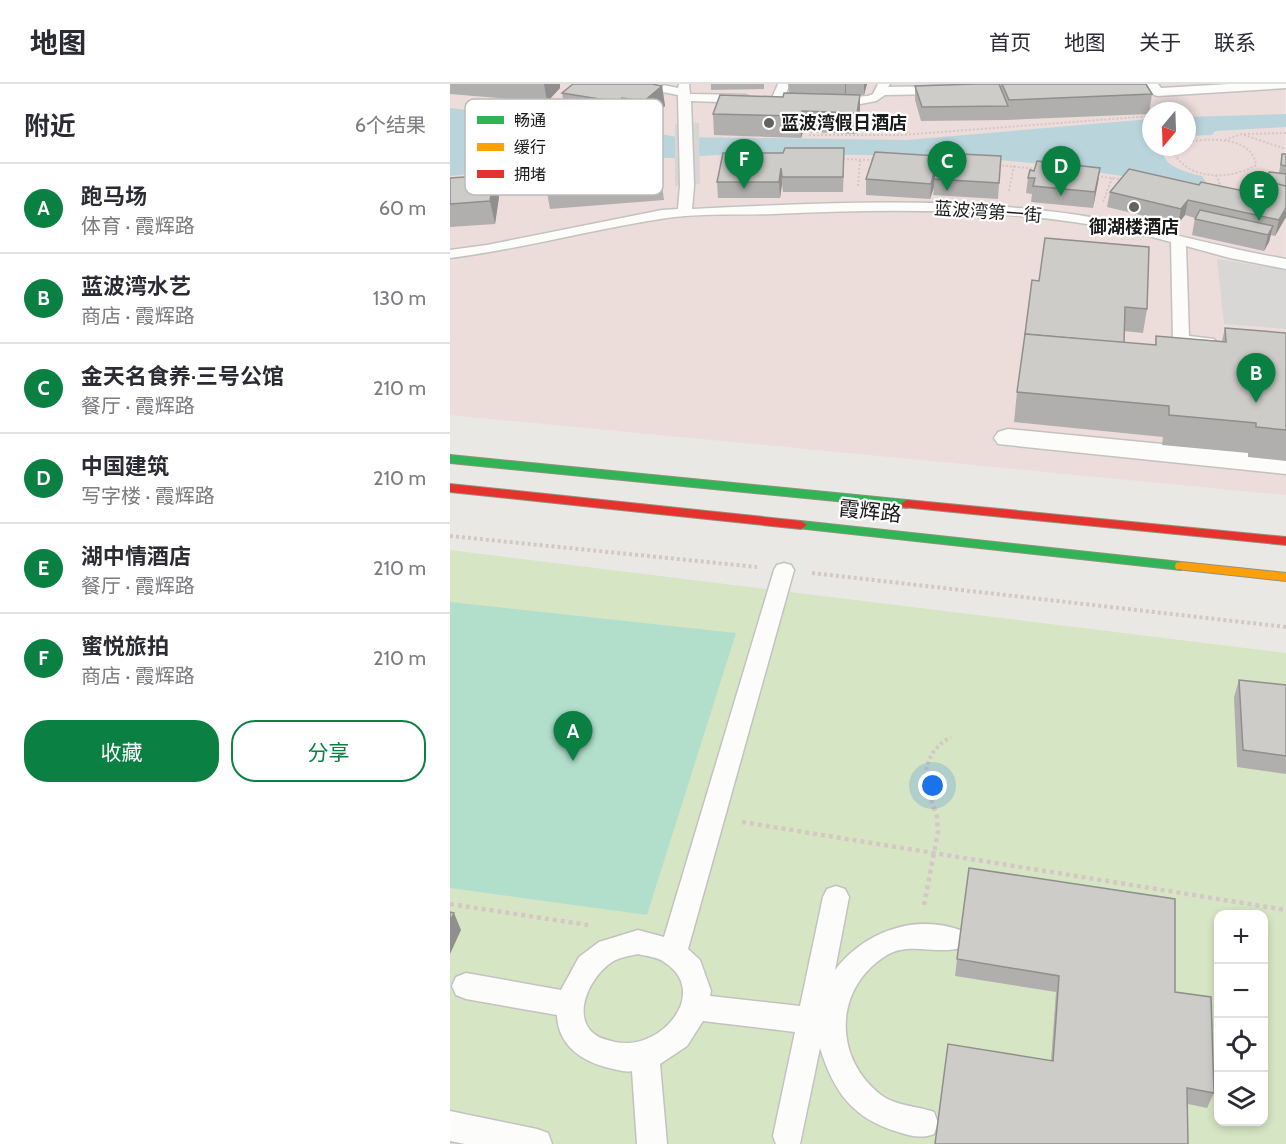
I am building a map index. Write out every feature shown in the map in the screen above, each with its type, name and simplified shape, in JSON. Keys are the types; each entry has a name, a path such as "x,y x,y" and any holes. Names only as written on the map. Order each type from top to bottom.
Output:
{"street":[{"path":"1008,438 1286,465"},
{"name":"霞辉路","path":"450,459 1286,541"},
{"name":"霞辉路","path":"450,488 1286,577"}],"lane":[{"path":"641,84 771,100 783,84"},
{"path":"1152,84 1158,92 1286,84"},
{"path":"823,102 857,103 878,96 882,88 958,90"},
{"path":"684,91 687,186 685,213"},
{"name":"蓝波湾第一街","path":"450,254 487,249 662,214 811,208 968,208 1075,219 1143,230 1230,254 1286,264"},
{"path":"1178,240 1181,340 1228,344"},
{"path":"674,950 784,570"},
{"path":"789,1136 821,1022 836,897"},
{"path":"821,1022 854,965 878,947 918,935 954,939"},
{"path":"638,942 657,944 674,950 686,961 694,974 697,990 695,1007 689,1023 677,1037 662,1048 645,1056 625,1059 607,1056 591,1048 578,1036 572,1020 570,1004 575,985 585,969 601,955 618,946 638,942"},
{"path":"466,986 570,1004"},
{"path":"695,1007 821,1022"},
{"path":"821,1022 848,1083 873,1106 889,1114 923,1123"},
{"path":"645,1056 652,1144"},
{"path":"450,1126 537,1144"}],"path":[{"path":"808,135 902,135 1142,117"},
{"path":"1223,141 1242,134 1286,133"},
{"path":"1242,134 1286,149"},
{"path":"1175,156 1180,164 1190,169 1216,175 1242,173 1256,165 1257,159 1246,148 1210,139 1196,141"},
{"path":"829,159 881,160"},
{"path":"990,165 1048,170"},
{"path":"1091,175 1125,180"},
{"path":"1216,175 1223,191"},
{"path":"450,536 784,570 1286,627"},
{"path":"918,935 935,853 937,815 925,778 926,770 934,749 942,740 951,737"},
{"path":"711,818 1286,910"},
{"path":"450,904 592,926 618,946"}],"shaded area":[{"path":"450,84 1285,84 1286,495 450,415"},
{"path":"1217,259 1286,270 1286,329 1224,324"}],"green space":[{"path":"450,550 1286,653 1286,1144 450,1144"},
{"path":"450,602 736,633 647,915 450,888"}],"water":[{"path":"450,108 465,110 465,175 450,176"},
{"path":"1286,114 1286,127 1215,131 1212,135 1196,136 1196,117"},
{"path":"1142,120 1142,156 1164,156 1176,168 1202,176 1211,189 1041,164 968,157 744,153 663,158 663,135 677,137 907,140"}],"pier":[{"path":"699,123 700,184 675,186 675,124"}],"building":[{"path":"573,84 662,86 646,99 599,99 562,93"},
{"path":"999,84 1008,106 922,107 915,86"},
{"path":"1002,84 1146,84 1152,94 1009,100"},
{"path":"784,93 860,95 857,113 802,111 800,116 713,114 720,95 783,97"},
{"path":"785,148 844,148 843,177 782,177 781,168 779,182 717,182 723,153 783,153"},
{"path":"875,152 938,156 939,153 1001,156 999,183 934,179 935,169 931,184 866,179"},
{"path":"1282,154 1286,154 1286,166 1281,165"},
{"path":"1037,161 1100,168 1095,192 1033,186 1035,178 1028,178 1030,170 1034,171"},
{"path":"1129,169 1199,185 1201,182 1258,194 1266,181 1286,186 1286,208 1279,220 1188,200 1181,209 1110,192"},
{"path":"1269,172 1286,174 1286,186 1266,181 1265,183"},
{"path":"465,177 465,195 491,195 490,201 450,204 450,178"},
{"path":"1200,210 1273,226 1268,235 1195,219"},
{"path":"1045,238 1149,247 1147,309 1125,307 1124,343 1025,334 1032,280 1039,281"},
{"path":"1225,328 1286,333 1286,430 1256,427 1256,423 1169,415 1169,406 1017,392 1025,334 1156,345 1156,336 1226,342"},
{"path":"1239,680 1286,685 1286,756 1243,750"},
{"path":"969,868 1175,899 1175,992 1211,997 1214,1093 1187,1088 1188,1144 935,1144 948,1044 1053,1061 1059,976 957,959"}],"traffic: fast":[{"path":"450,459 907,504"},
{"path":"801,525 1181,566"}],"traffic: slow":[{"path":"1181,566 1286,577"}],"traffic: jam":[{"path":"450,488 801,525"},
{"path":"907,504 1286,541"}],"place":[{"name":"蓝波湾假日酒店","path":"769,123"},
{"name":"蜜悦旅拍","path":"744,189"},
{"name":"金天名食养·三号公馆","path":"947,191"},
{"name":"中国建筑","path":"1061,196"},
{"name":"御湖楼酒店","path":"1134,207"},
{"name":"湖中情酒店","path":"1259,221"},
{"name":"蓝波湾水艺","path":"1256,403"},
{"name":"跑马场","path":"573,761"}]}
